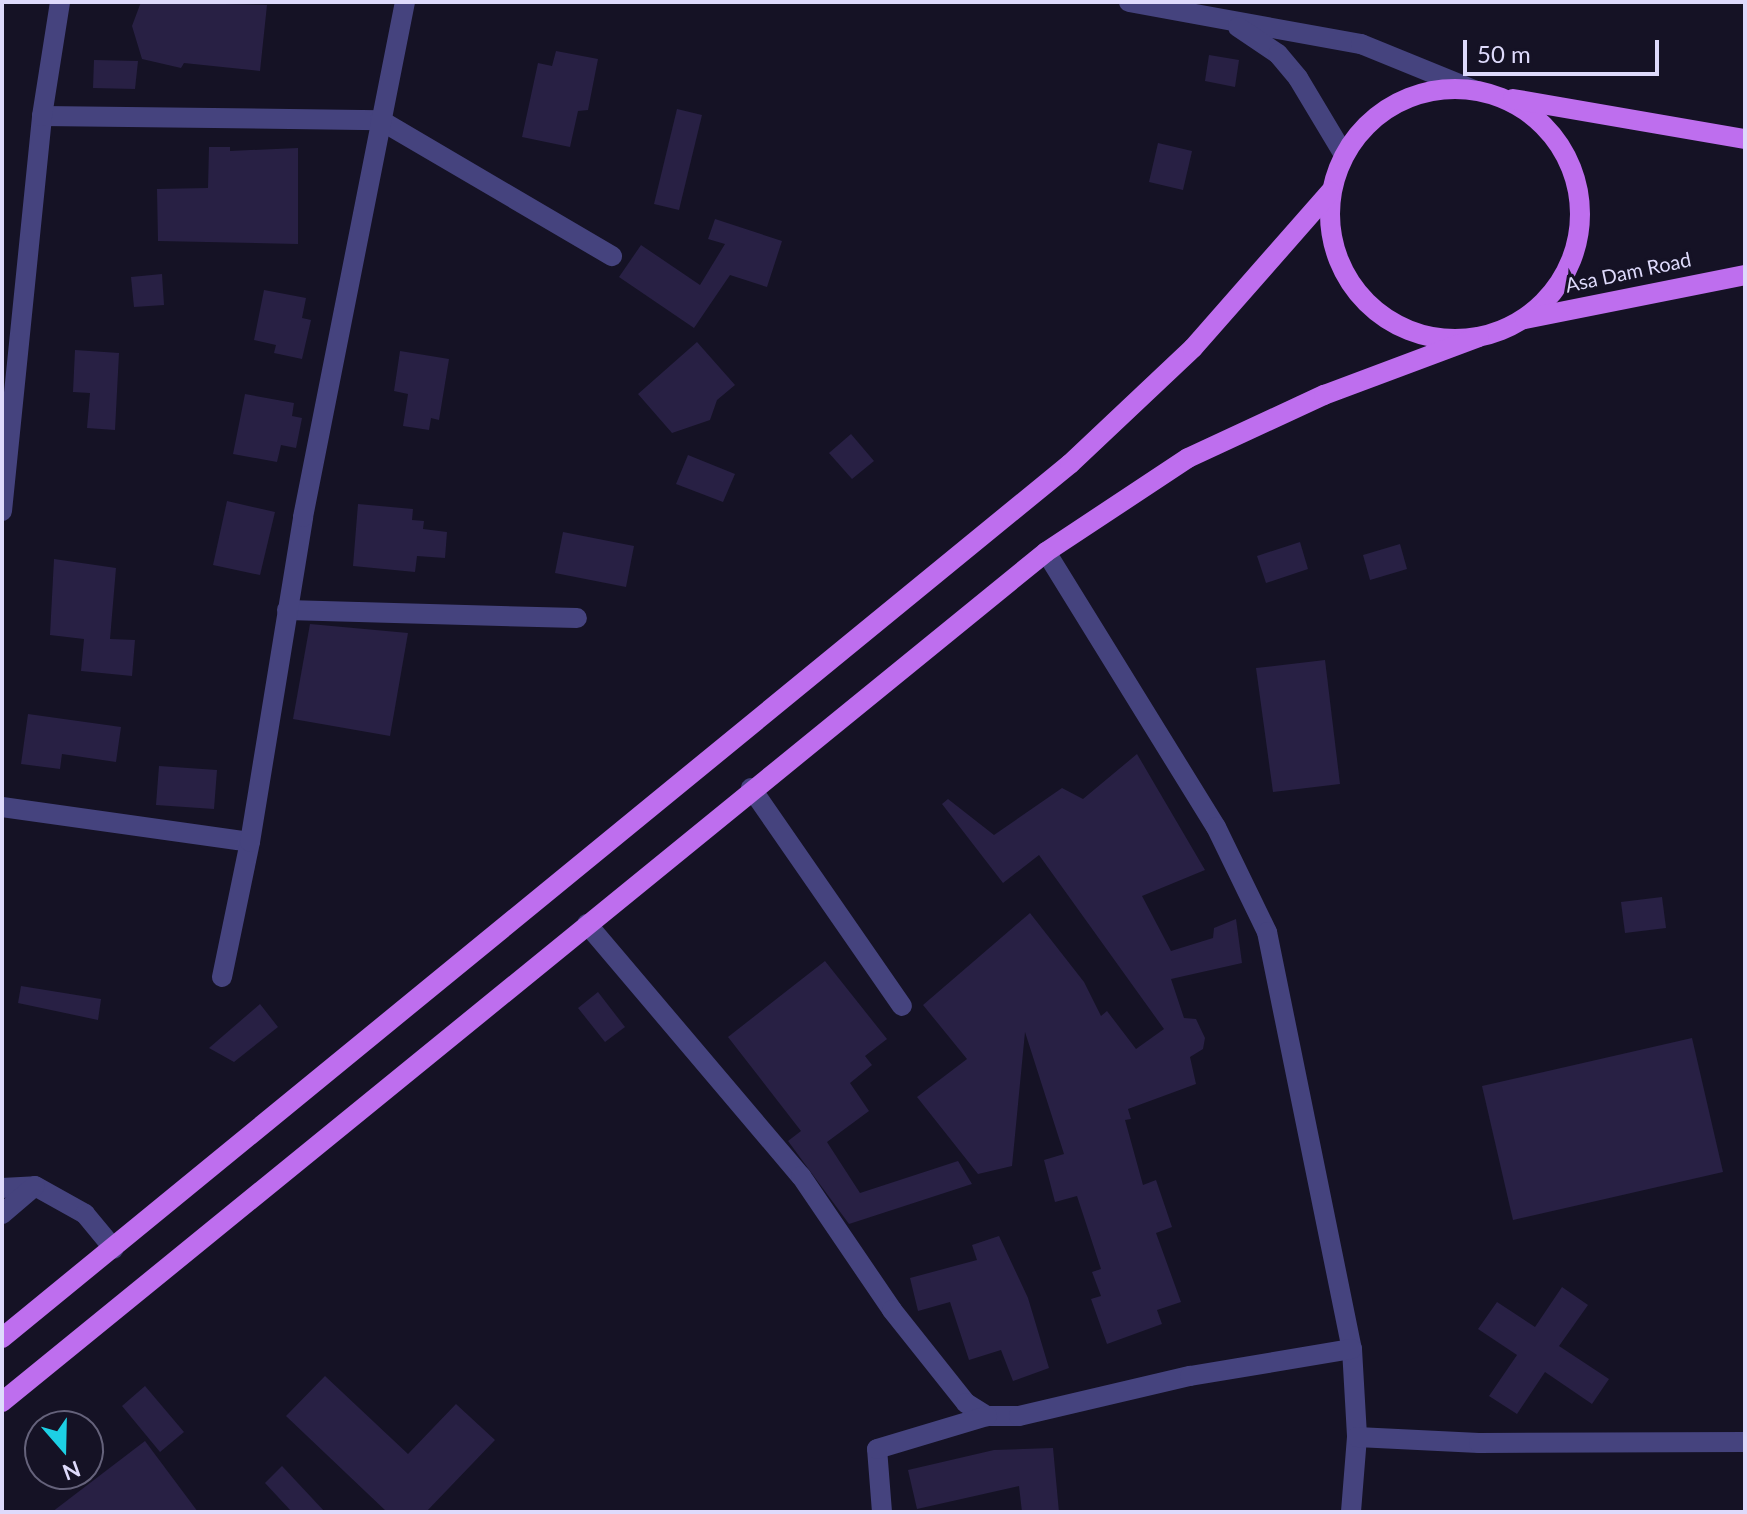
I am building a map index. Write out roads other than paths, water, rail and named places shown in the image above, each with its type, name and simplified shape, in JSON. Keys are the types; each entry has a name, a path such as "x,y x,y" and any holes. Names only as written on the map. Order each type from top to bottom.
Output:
{"main road":[{"path":"2,1338 1070,464 1193,348 1330,192 1344,155 1367,124 1398,102 1436,90 1474,90 1745,139"},
{"path":"2,1402 751,788 1046,552 1188,458 1324,395 1522,320 1548,298 1568,269 1579,237 1581,202 1573,169 1556,138 1531,114 1501,97"},
{"path":"1330,192 1334,245 1342,271 1366,304 1399,327 1438,339 1479,337"},
{"name":"Asa Dam Road","path":"1522,320 1745,275"}],"street":[{"path":"2,511 42,116 60,2"},
{"path":"222,977 250,842 287,610 405,2"},
{"path":"1129,2 1234,25 1361,44 1474,90"},
{"path":"1234,25 1278,54 1298,78 1344,155"},
{"path":"42,116 380,120 612,256"},
{"path":"1046,552 1216,827 1267,932 1352,1349 1357,1437 1351,1512"},
{"path":"287,610 577,618"},
{"path":"751,788 902,1006"},
{"path":"2,807 250,842"},
{"path":"587,924 801,1176 892,1310 966,1403 987,1416"},
{"path":"2,1214 35,1186"},
{"path":"2,1188 35,1186 85,1214 114,1249"},
{"path":"882,1512 877,1449 987,1416 1019,1416 1190,1376 1352,1349"},
{"path":"1357,1437 1479,1443 1745,1442"}]}
